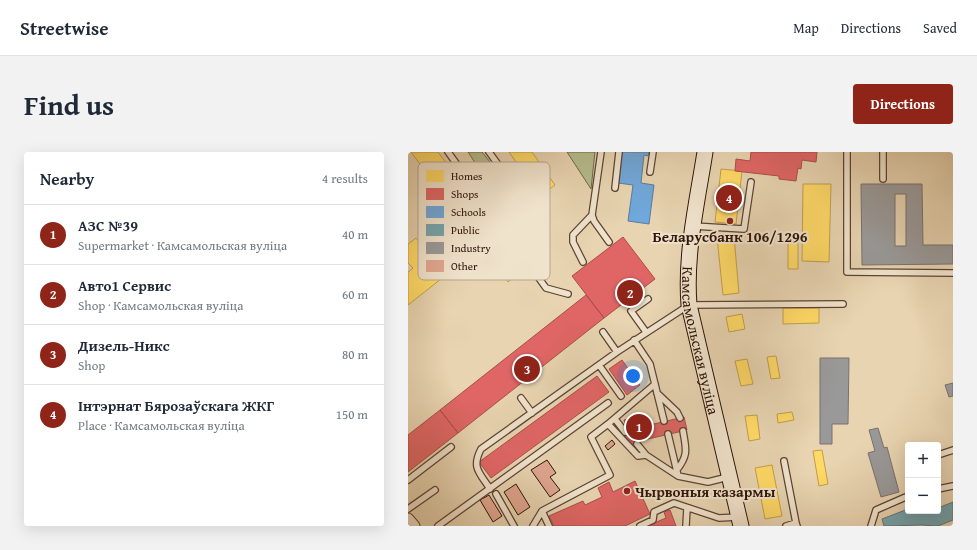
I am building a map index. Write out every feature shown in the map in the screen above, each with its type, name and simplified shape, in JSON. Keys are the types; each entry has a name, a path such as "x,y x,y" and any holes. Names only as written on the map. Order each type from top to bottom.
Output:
{"main road":[{"name":"Камсамольская вуліца","path":"705,152 693,226 687,282 689,305 739,521"}],"street":[{"path":"408,519 414,526"}],"lane":[{"path":"448,152 455,162"},
{"path":"489,152 496,162"},
{"path":"601,152 592,215 594,221 609,242"},
{"path":"615,188 619,152"},
{"path":"650,172 653,152"},
{"path":"847,152 847,272 953,273"},
{"path":"883,152 883,179"},
{"path":"693,226 744,229 751,182"},
{"path":"583,262 573,242 573,235 592,215"},
{"path":"540,280 546,288 568,294"},
{"path":"646,332 631,311 648,299"},
{"path":"490,489 475,465 481,449 634,340 689,305 842,304"},
{"path":"603,332 617,352"},
{"path":"634,340 650,364 664,421"},
{"path":"599,365 621,396"},
{"path":"533,526 542,511 610,475 591,437 655,384"},
{"path":"657,393 673,408 680,418"},
{"path":"521,398 532,413"},
{"path":"438,526 608,403"},
{"path":"615,418 625,432"},
{"path":"608,424 638,456 646,455"},
{"path":"677,473 687,453 684,431"},
{"path":"668,434 677,473"},
{"path":"637,444 646,455 677,473 708,482 728,477"},
{"path":"408,480 452,447"},
{"path":"941,453 953,450"},
{"path":"784,461 797,524 786,526"},
{"path":"941,488 953,486"},
{"path":"409,507 435,490"},
{"path":"496,494 514,526"},
{"path":"871,526 876,510 905,497"},
{"path":"640,526 652,520 654,512 674,503 720,518 739,521"},
{"path":"686,526 687,508"},
{"path":"542,511 550,526"}],"green space":[{"path":"468,152 482,152 490,162 475,162"},
{"path":"567,152 595,152 591,189"}],"building: Homes":[{"path":"411,152 438,152 446,162 418,162"},
{"path":"509,152 532,152 539,162 516,162"},
{"path":"721,169 742,171 736,224 715,222"},
{"path":"550,178 555,185 550,189"},
{"path":"803,184 831,184 829,262 802,261"},
{"path":"734,236 739,293 723,295 717,237"},
{"path":"416,238 418,240 418,280 440,280 408,305 408,272 413,268 408,263 408,244"},
{"path":"788,241 798,241 798,269 788,269"},
{"path":"783,308 819,308 819,323 783,324"},
{"path":"742,314 745,329 729,332 726,317"},
{"path":"776,356 780,378 771,379 767,357"},
{"path":"747,359 753,384 741,386 735,361"},
{"path":"792,412 794,420 778,423 777,414"},
{"path":"757,415 760,439 749,441 745,416"},
{"path":"822,450 828,484 819,486 813,451"},
{"path":"772,465 782,516 765,519 755,468"}],"building: Shops":[{"path":"751,152 817,152 816,162 802,160 801,169 798,168 796,181 779,179 779,176 735,171 736,159 750,161"},
{"path":"623,237 655,279 604,318 572,276"},
{"path":"586,295 604,318 458,433 440,410"},
{"path":"622,360 640,385 627,395 609,369"},
{"path":"597,376 609,392 491,478 479,462"},
{"path":"440,410 458,433 408,472 408,435"},
{"path":"643,416 648,439 640,441 633,448 621,437 627,430 624,420"},
{"path":"684,417 687,430 648,439 645,426"},
{"path":"635,481 650,514 625,526 554,526 549,516 583,501 585,505 602,497 598,488 609,482 613,492"},
{"path":"670,510 676,526 647,526 666,518 664,512"}],"building: Schools":[{"path":"622,152 649,152 648,156 644,155 641,183 654,185 649,224 628,221 633,185 618,183"}],"building: Public":[{"path":"953,502 953,520 938,526 884,526 882,519 905,510 905,514 941,514 941,507"}],"building: Industry":[{"path":"861,184 922,184 923,245 953,245 953,264 862,265","holes":["895,194 906,194 906,246 895,246"]},
{"path":"820,358 849,358 848,424 832,424 832,444 820,444"},
{"path":"953,383 953,396 949,397 945,385"},
{"path":"878,428 884,448 887,447 899,492 881,497 868,453 875,451 869,430"}],"building: Other":[{"path":"612,440 615,444 608,450 605,446"},
{"path":"547,460 556,473 550,477 560,490 550,497 531,470"},
{"path":"516,484 530,507 518,515 504,492"},
{"path":"489,495 502,516 493,522 480,500"}],"place":[{"name":"Інтэрнат Бярозаўскага ЖКГ","path":"729,198"},
{"name":"Беларусбанк 106/1296","path":"730,221"},
{"name":"Авто1 Сервис","path":"630,293"},
{"name":"Дизель-Никс","path":"527,369"},
{"name":"АЗС №39","path":"639,427"},
{"name":"Чырвоныя казармы","path":"627,491"}]}
